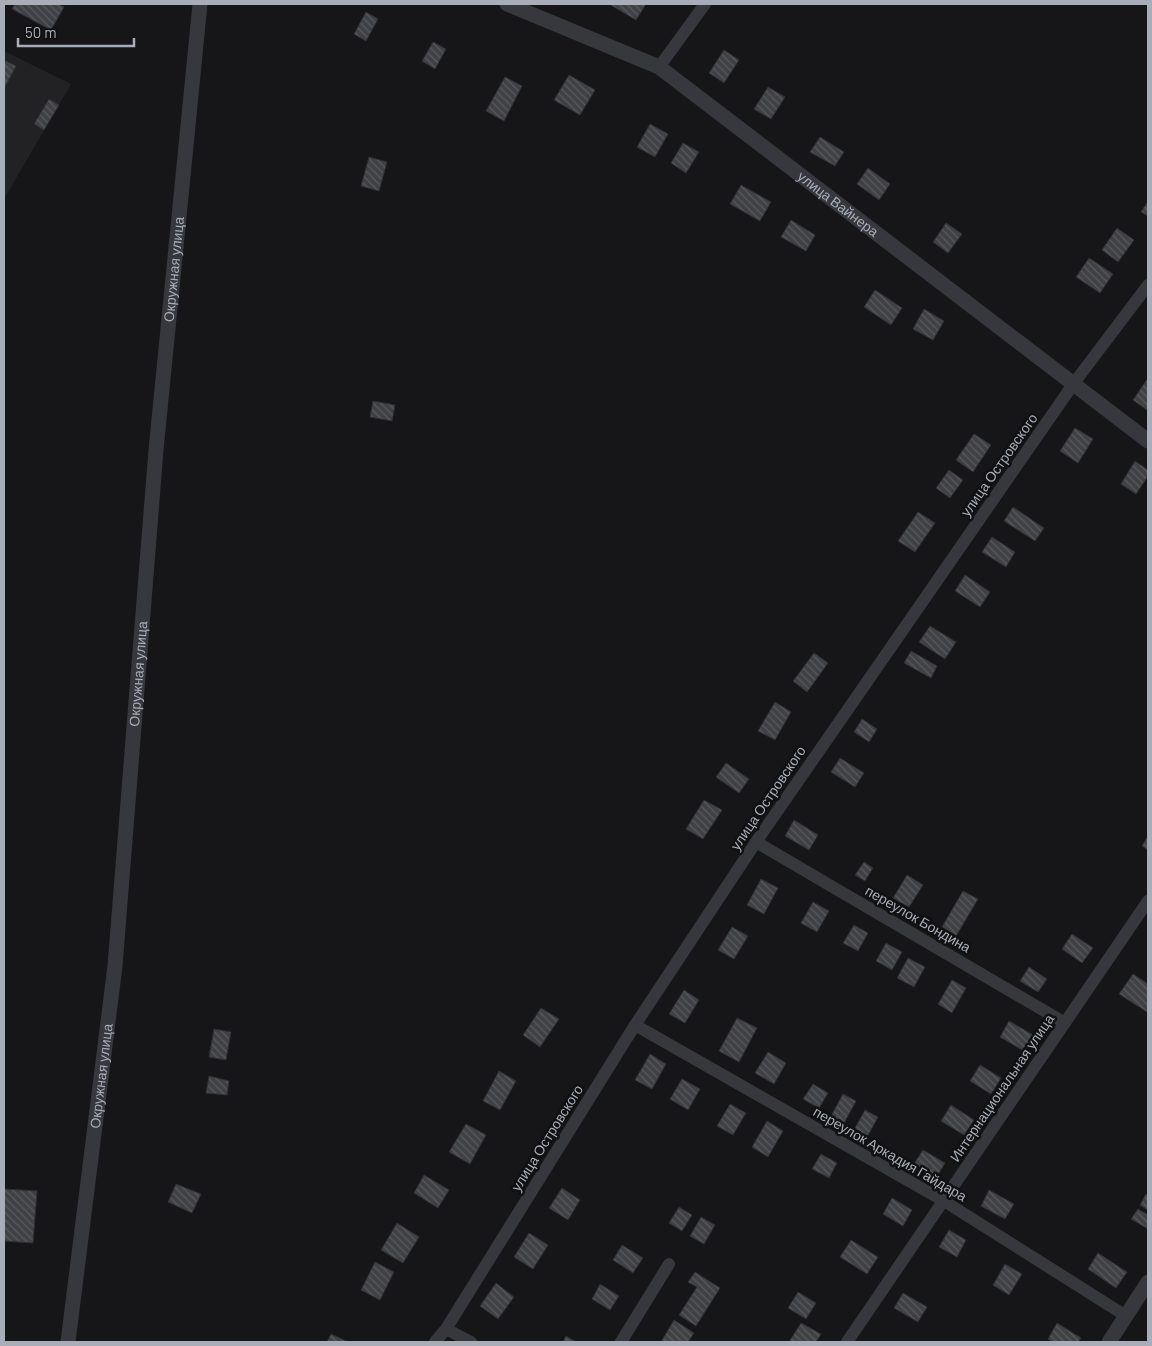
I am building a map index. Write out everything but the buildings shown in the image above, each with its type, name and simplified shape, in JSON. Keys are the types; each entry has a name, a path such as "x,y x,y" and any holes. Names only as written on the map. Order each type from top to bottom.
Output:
{"street":[{"name":"Окружная улица","path":"68,1342 115,966 156,450 200,4"},
{"name":"улица Вайнера","path":"508,4 659,67 1148,440"},
{"path":"659,67 705,4"},
{"name":"улица Островского","path":"435,1342 446,1329 635,1025 756,842 1074,383 1148,285"},
{"name":"переулок Бондина","path":"756,842 1065,1022"},
{"name":"Интернациональная улица","path":"847,1342 1148,901"},
{"name":"переулок Аркадия Гайдара","path":"635,1025 944,1201 1126,1316"},
{"path":"621,1342 668,1264"},
{"path":"1109,1342 1148,1282"},
{"path":"446,1329 472,1342"}],"shaded area":[{"path":"4,51 71,84 4,199"}]}
